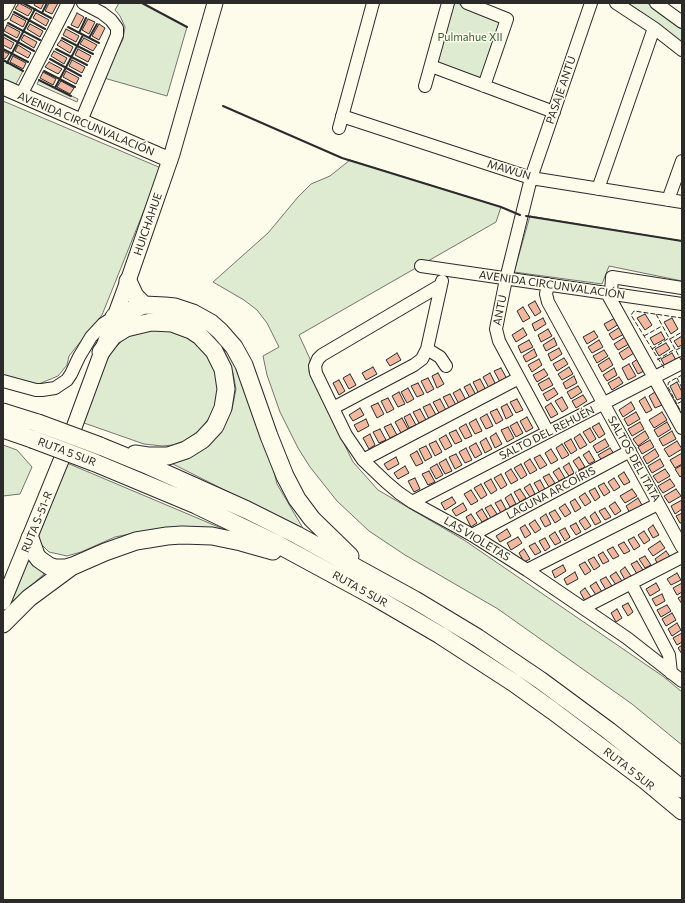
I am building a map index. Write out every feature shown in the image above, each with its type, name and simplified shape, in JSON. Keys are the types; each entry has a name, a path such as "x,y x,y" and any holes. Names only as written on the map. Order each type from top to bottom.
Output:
{"highway":[{"path":"128,281 135,296 144,305"},
{"path":"114,317 144,305 176,307 193,313 211,323 228,339 244,365 269,436 285,476 297,499 312,519 345,552 393,588"},
{"path":"100,446 148,456 168,456 186,450 202,440 215,426 223,408 226,389 223,369 214,351 200,336 182,326 162,322 151,322 126,328 113,336 101,352"},
{"name":"RUTA 5 SUR","path":"3,412 100,446 149,466 247,510 297,535 393,588 478,638 540,680 609,731 682,789"},
{"name":"RUTA 5 SUR","path":"3,429 93,462 196,505 277,544 373,596 440,635 514,683 600,745 682,811"},
{"path":"30,538 36,555 43,563 55,568 66,568 73,566 105,552 136,541 159,536 182,535 212,536 241,542 320,567"},
{"path":"3,624 29,598 73,566"}],"main road":[{"name":"HUICHAHUE","path":"69,441 128,281 170,160 215,3"},
{"name":"AVENIDA CIRCUNVALACIÓN","path":"3,87 170,160"},
{"name":"RUTA S-51-R","path":"3,602 69,441"}],"street":[{"path":"3,14 9,3"},
{"path":"20,95 68,3"},
{"path":"81,121 116,39 117,32 111,20 102,13 83,3"},
{"path":"339,128 373,3"},
{"path":"425,86 448,3"},
{"path":"467,3 507,19 484,86"},
{"name":"PASAJE ANTU","path":"532,178 591,3"},
{"path":"616,3 654,28 682,50"},
{"path":"656,3 682,22"},
{"path":"598,189 654,28"},
{"path":"430,66 554,112"},
{"name":"MAWUN","path":"342,116 532,178 682,202"},
{"path":"668,200 682,161"},
{"name":"ANTU","path":"532,178 506,279 497,324 497,334 548,432"},
{"name":"AVENIDA CIRCUNVALACIÓN","path":"421,266 682,304"},
{"path":"333,408 414,365 422,359 427,349 445,269"},
{"path":"682,288 612,278 609,293 682,428"},
{"name":"SALTOS DEL ITATA","path":"548,284 546,294 548,302 682,547"},
{"name":"LAS VIOLETAS","path":"441,285 322,355 316,362 316,373 346,435 363,460 386,482 412,502 472,535 527,570 627,638 682,681"},
{"path":"3,381 42,390 56,388 71,374 79,357 91,338 103,324 114,317"},
{"path":"427,349 440,357 446,366"},
{"name":"SALTO DEL REHUÉN","path":"412,502 682,363"},
{"path":"363,460 519,378"},
{"name":"LAGUNA ARCOÍRIS","path":"472,535 630,451"},
{"path":"527,570 658,504"},
{"path":"583,608 682,557"},
{"path":"631,583 669,655 671,673"}],"green space":[{"path":"119,3 142,3 187,27 167,96 104,78 123,39 125,27 120,16 115,10"},
{"name":"Pulmahue XII","path":"452,3 457,3 502,21 481,82 436,64"},
{"path":"628,3 647,3 675,23 682,29 682,43 657,23"},
{"path":"3,60 23,71 16,84 3,79"},
{"path":"39,80 78,99 77,102 37,84"},
{"path":"3,101 161,168 102,315 69,356 67,365 58,376 29,388 3,381"},
{"path":"350,160 501,207 496,222 299,335 310,359 309,372 353,462 378,490 464,540 664,677 682,692 682,745 632,704 498,609 405,555 369,531 337,501 310,467 298,448 280,412 267,375 263,356 279,347 267,323 257,310 244,300 213,282 268,233 311,184 330,176"},
{"path":"530,216 682,241 682,281 609,266 602,284 514,272"},
{"path":"142,310 207,324 241,368 265,438 277,484 304,530 167,461 222,429 232,409 236,389 233,373 224,355 208,336 132,322"},
{"path":"152,328 176,330 191,337 213,362 218,388 217,400 213,413 200,430 184,441 173,445 162,446 144,444 84,423 103,368 111,352 122,341 133,334"},
{"path":"3,445 17,450 32,467 20,494 3,496"},
{"path":"67,463 228,531 145,531 115,537 81,552 67,556 49,552 41,544 38,536"},
{"path":"28,557 44,574 3,611"}],"building":[{"path":"19,3 32,10 28,16 15,9"},
{"path":"35,3 44,3 41,9 34,5"},
{"path":"49,3 58,3 52,14 45,11"},
{"path":"36,13 49,20 46,26 33,18"},
{"path":"77,13 84,17 78,28 71,25"},
{"path":"13,14 26,21 23,27 10,20"},
{"path":"88,19 95,22 89,34 82,30"},
{"path":"30,24 43,31 40,37 27,29"},
{"path":"99,24 105,28 99,40 92,36"},
{"path":"7,25 20,32 17,38 4,31"},
{"path":"66,29 79,36 76,42 63,35"},
{"path":"24,35 37,42 34,48 21,40"},
{"path":"3,37 14,43 11,49 3,45"},
{"path":"84,38 97,45 93,51 80,44"},
{"path":"61,40 73,47 70,53 57,45"},
{"path":"18,45 31,53 28,58 15,51"},
{"path":"78,49 91,56 88,62 75,55"},
{"path":"3,51 9,54 5,59 3,58"},
{"path":"54,51 67,58 64,64 51,56"},
{"path":"13,56 26,63 23,69 10,62"},
{"path":"72,60 85,67 82,73 69,66"},
{"path":"49,62 62,69 58,74 45,67"},
{"path":"66,71 79,78 76,84 63,77"},
{"path":"43,72 56,79 53,85 40,78"},
{"path":"61,81 74,88 70,94 57,87"},
{"path":"535,301 541,312 535,316 528,305"},
{"path":"523,307 530,318 523,322 517,311"},
{"path":"645,314 652,325 645,330 637,318"},
{"path":"543,318 546,324 535,331 532,324"},
{"path":"615,318 619,324 608,331 604,324"},
{"path":"672,318 678,329 671,334 664,322"},
{"path":"620,327 624,334 613,340 609,334"},
{"path":"523,328 527,335 516,342 512,335"},
{"path":"548,329 552,336 541,342 538,335"},
{"path":"594,331 598,337 587,344 583,337"},
{"path":"661,332 665,339 654,345 650,338"},
{"path":"682,336 682,345 678,347 674,341"},
{"path":"625,337 629,344 618,350 614,344"},
{"path":"554,338 557,345 546,351 543,345"},
{"path":"529,340 533,347 521,353 518,346"},
{"path":"599,340 603,347 592,353 588,347"},
{"path":"666,343 670,349 659,356 655,349"},
{"path":"630,346 634,353 623,360 619,353"},
{"path":"559,348 562,354 551,361 548,354"},
{"path":"534,349 537,356 526,362 523,356"},
{"path":"604,350 608,356 597,363 593,356"},
{"path":"397,353 401,360 390,366 386,360"},
{"path":"672,353 676,360 665,366 661,359"},
{"path":"564,358 568,364 557,371 553,364"},
{"path":"609,358 613,365 602,372 598,365"},
{"path":"639,358 646,370 638,374 632,363"},
{"path":"539,359 542,365 532,372 528,365"},
{"path":"629,364 636,376 628,380 622,368"},
{"path":"373,367 377,374 366,380 362,373"},
{"path":"569,367 573,374 562,380 558,374"},
{"path":"501,368 507,379 500,382 494,371"},
{"path":"614,368 617,375 607,381 603,375"},
{"path":"544,369 548,375 537,382 533,375"},
{"path":"438,373 444,384 437,388 432,376"},
{"path":"490,373 496,385 489,388 483,377"},
{"path":"350,374 356,385 349,389 343,378"},
{"path":"574,376 577,383 566,389 563,383"},
{"path":"619,377 623,383 612,390 608,383"},
{"path":"428,378 434,389 427,393 421,381"},
{"path":"549,378 553,385 542,391 538,384"},
{"path":"480,379 486,390 479,394 473,382"},
{"path":"339,380 345,391 339,395 333,383"},
{"path":"677,382 682,392 682,398 677,400 670,386"},
{"path":"418,383 424,394 417,397 411,386"},
{"path":"470,384 476,395 470,398 464,387"},
{"path":"578,386 582,392 571,399 567,392"},
{"path":"408,388 414,399 407,403 401,392"},
{"path":"554,388 558,394 547,401 543,394"},
{"path":"460,389 466,400 459,404 453,393"},
{"path":"399,392 405,404 398,407 392,396"},
{"path":"655,392 662,405 655,408 649,396"},
{"path":"450,394 456,405 449,408 443,397"},
{"path":"583,395 587,401 576,408 572,401"},
{"path":"562,397 568,408 562,412 555,401"},
{"path":"645,397 652,410 646,413 639,401"},
{"path":"388,398 394,409 387,413 381,401"},
{"path":"440,399 446,410 439,413 433,402"},
{"path":"517,399 523,410 516,413 510,402"},
{"path":"631,402 635,409 623,417 619,410"},
{"path":"378,403 384,414 377,418 371,406"},
{"path":"551,403 558,414 551,418 545,407"},
{"path":"430,404 436,415 429,419 423,407"},
{"path":"507,404 513,415 506,419 501,407"},
{"path":"360,408 364,415 353,421 349,415"},
{"path":"420,409 426,420 419,423 413,412"},
{"path":"497,409 503,420 496,424 490,412"},
{"path":"636,412 640,419 628,426 624,419"},
{"path":"662,412 667,420 654,428 649,420"},
{"path":"410,414 416,425 409,428 404,417"},
{"path":"487,414 493,426 486,429 480,418"},
{"path":"527,417 533,428 526,432 520,421"},
{"path":"402,418 408,429 401,433 395,422"},
{"path":"366,419 369,426 358,432 354,425"},
{"path":"476,419 482,431 475,434 469,423"},
{"path":"517,422 523,433 516,437 510,426"},
{"path":"640,422 644,429 632,436 628,429"},
{"path":"667,422 671,429 658,437 654,430"},
{"path":"599,423 605,434 599,438 592,427"},
{"path":"391,424 397,435 390,438 384,427"},
{"path":"466,424 472,436 465,439 459,428"},
{"path":"508,427 514,438 507,442 501,430"},
{"path":"590,428 596,439 590,443 583,432"},
{"path":"380,429 386,440 379,443 373,432"},
{"path":"456,430 462,441 455,444 449,433"},
{"path":"645,431 649,438 638,446 633,439"},
{"path":"672,431 676,439 663,446 659,439"},
{"path":"496,433 502,444 495,448 490,437"},
{"path":"370,434 375,445 369,449 363,438"},
{"path":"580,434 587,445 580,449 574,438"},
{"path":"446,435 452,446 445,450 439,439"},
{"path":"486,438 492,449 485,453 480,442"},
{"path":"571,439 577,450 571,454 564,443"},
{"path":"605,439 609,446 597,453 593,446"},
{"path":"650,440 654,447 642,454 638,447"},
{"path":"436,441 442,452 435,456 429,444"},
{"path":"677,441 682,449 669,457 664,449"},
{"path":"476,443 482,454 475,458 469,447"},
{"path":"562,444 569,455 562,459 556,448"},
{"path":"426,446 432,457 425,461 419,449"},
{"path":"466,448 472,460 465,463 459,452"},
{"path":"610,448 615,455 603,462 598,455"},
{"path":"551,449 558,460 551,464 545,453"},
{"path":"655,449 659,456 647,464 643,457"},
{"path":"417,451 423,463 416,466 410,455"},
{"path":"589,451 595,461 589,464 583,455"},
{"path":"682,453 682,464 675,468 670,460"},
{"path":"456,454 462,465 455,469 449,457"},
{"path":"540,455 547,465 540,469 534,458"},
{"path":"396,457 399,464 388,470 384,464"},
{"path":"579,457 585,467 579,470 573,461"},
{"path":"446,459 452,471 445,474 439,463"},
{"path":"530,459 537,470 530,474 524,463"},
{"path":"660,459 664,466 652,473 648,466"},
{"path":"569,463 574,473 569,476 563,467"},
{"path":"437,464 443,475 436,479 430,468"},
{"path":"521,464 527,475 521,479 514,468"},
{"path":"682,465 682,475 680,477 675,469"},
{"path":"405,466 409,473 398,479 394,473"},
{"path":"559,468 565,478 559,481 553,472"},
{"path":"511,469 518,480 511,484 505,473"},
{"path":"665,469 670,476 658,483 653,476"},
{"path":"429,471 435,482 428,485 422,474"},
{"path":"624,472 630,482 624,485 618,476"},
{"path":"501,474 507,485 501,489 494,478"},
{"path":"549,474 555,483 549,487 543,477"},
{"path":"415,478 420,489 414,492 408,481"},
{"path":"614,478 620,487 614,491 608,482"},
{"path":"491,479 497,490 491,494 484,483"},
{"path":"670,479 675,486 663,493 658,486"},
{"path":"540,480 545,489 540,493 534,483"},
{"path":"604,483 610,492 604,496 598,486"},
{"path":"481,484 487,495 481,499 474,488"},
{"path":"530,484 535,494 530,497 524,488"},
{"path":"595,488 600,497 595,501 589,491"},
{"path":"520,489 526,498 520,502 514,492"},
{"path":"632,489 637,496 625,503 620,496"},
{"path":"676,489 681,496 669,503 664,496"},
{"path":"471,490 478,501 471,505 464,494"},
{"path":"585,493 591,502 585,506 579,497"},
{"path":"511,494 516,504 510,507 505,498"},
{"path":"452,497 456,503 445,510 441,503"},
{"path":"638,498 642,505 630,513 626,506"},
{"path":"575,499 581,508 575,512 570,502"},
{"path":"501,500 506,509 501,513 495,503"},
{"path":"682,500 682,509 675,514 671,506"},
{"path":"615,502 621,511 615,515 609,506"},
{"path":"463,503 467,510 456,516 452,510"},
{"path":"565,504 571,513 565,517 559,508"},
{"path":"491,505 497,514 491,518 485,508"},
{"path":"605,508 611,517 605,520 599,511"},
{"path":"482,509 488,519 482,522 476,513"},
{"path":"555,510 561,519 555,523 549,513"},
{"path":"595,512 601,522 595,525 590,516"},
{"path":"682,513 682,523 680,523 676,516"},
{"path":"471,514 477,523 471,527 466,517"},
{"path":"546,514 551,524 545,527 540,518"},
{"path":"585,517 591,526 585,530 579,521"},
{"path":"535,520 541,529 535,533 529,524"},
{"path":"576,523 581,532 576,535 570,526"},
{"path":"525,525 531,534 525,538 520,528"},
{"path":"653,525 659,535 653,538 648,529"},
{"path":"565,528 570,537 565,541 559,531"},
{"path":"507,529 511,536 500,542 496,536"},
{"path":"644,531 650,540 644,544 638,535"},
{"path":"555,532 561,542 555,545 549,536"},
{"path":"518,537 522,543 511,550 507,543"},
{"path":"634,537 640,546 634,550 628,540"},
{"path":"545,538 550,547 545,551 539,541"},
{"path":"660,541 665,548 653,556 648,549"},
{"path":"624,542 630,551 624,554 618,545"},
{"path":"535,543 541,552 535,555 529,546"},
{"path":"613,547 619,556 613,559 607,550"},
{"path":"524,549 530,559 524,562 519,553"},
{"path":"666,551 671,558 659,566 655,559"},
{"path":"603,552 609,561 603,564 598,555"},
{"path":"645,556 651,565 645,568 639,559"},
{"path":"594,557 600,566 594,570 588,560"},
{"path":"637,561 643,570 637,574 631,564"},
{"path":"585,562 591,571 585,575 579,565"},
{"path":"563,565 566,571 555,578 552,571"},
{"path":"625,567 631,576 625,580 620,571"},
{"path":"575,572 578,579 567,585 564,579"},
{"path":"616,572 622,581 616,585 610,576"},
{"path":"677,573 681,580 671,585 667,579"},
{"path":"606,577 612,586 606,590 600,580"},
{"path":"596,582 602,592 596,595 590,586"},
{"path":"656,583 660,590 650,596 646,589"},
{"path":"682,583 682,592 677,595 673,588"},
{"path":"585,588 591,597 585,601 580,592"},
{"path":"662,594 665,601 656,606 652,599"},
{"path":"682,596 682,604 678,598"},
{"path":"628,603 633,612 628,616 622,606"},
{"path":"667,605 671,611 661,617 657,610"},
{"path":"617,609 622,618 616,622 611,613"},
{"path":"672,613 676,620 666,626 662,619"},
{"path":"677,623 681,630 672,636 668,629"},
{"path":"682,633 682,642 677,645 673,638"},
{"path":"682,645 682,654 678,648"}],"fence":[{"path":"664,368 631,315 634,311 682,318"},
{"path":"656,314 681,360"},
{"path":"644,336 662,326"},
{"path":"670,339 682,332"},
{"path":"652,349 669,338"},
{"path":"676,350 682,347"},
{"path":"657,360 675,349"},
{"path":"677,404 668,387 668,384 682,375"},
{"path":"677,378 682,388"},
{"path":"682,401 677,404 682,414"}],"wall":[{"path":"23,3 51,18"},
{"path":"42,13 47,3"},
{"path":"142,3 187,27"},
{"path":"7,63 35,9"},
{"path":"14,12 45,29"},
{"path":"79,33 86,18"},
{"path":"8,23 40,40"},
{"path":"89,38 97,24"},
{"path":"68,27 99,43"},
{"path":"3,34 34,51"},
{"path":"55,88 83,35"},
{"path":"62,38 93,54"},
{"path":"3,49 28,62"},
{"path":"56,49 87,65"},
{"path":"50,59 81,76"},
{"path":"3,60 23,71"},
{"path":"44,71 75,87"},
{"path":"39,80 71,96"},
{"path":"223,106 342,158 501,207 520,215"},
{"path":"526,216 682,241"}]}
